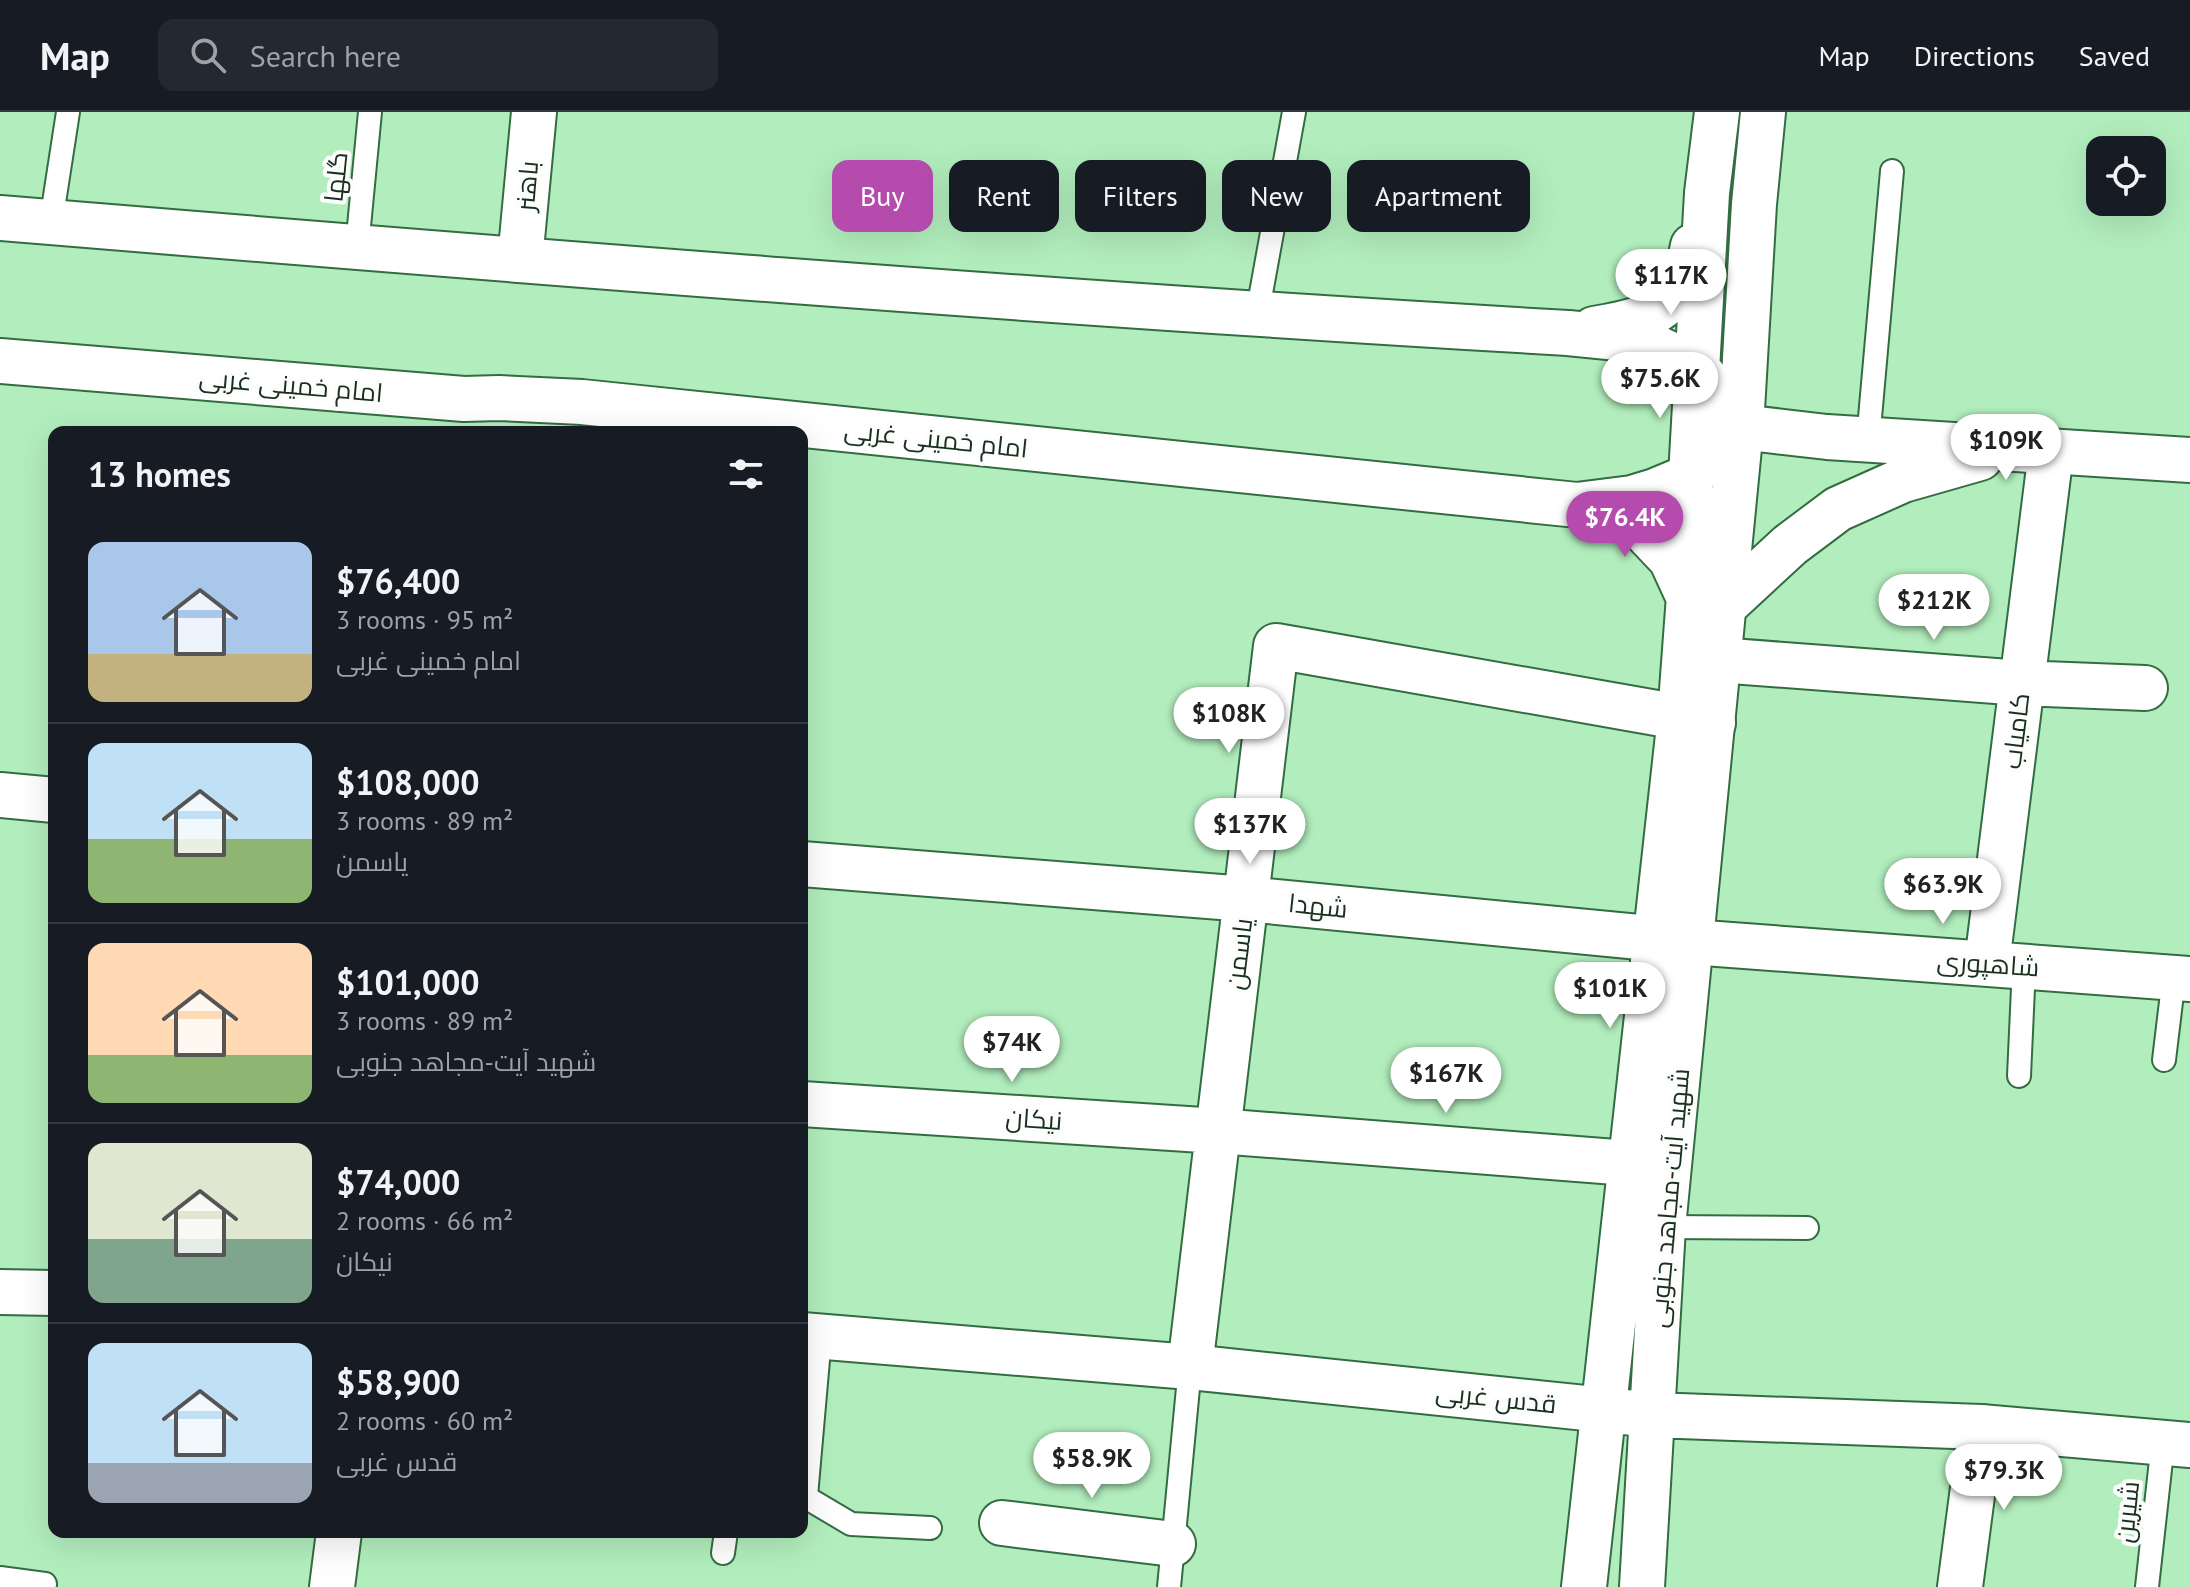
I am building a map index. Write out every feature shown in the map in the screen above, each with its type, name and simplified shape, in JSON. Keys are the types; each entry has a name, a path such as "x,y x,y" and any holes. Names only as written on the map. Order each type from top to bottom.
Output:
{"main road":[{"name":"باهنر","path":"520,260 534,112"},
{"path":"1568,333 1634,322 1659,311 1684,282 1707,193 1717,112"},
{"name":"شهید آیت-مجاهد جنوبی","path":"1584,1587 1603,1409 1649,1165 1706,601 1741,427 1754,204 1763,112"},
{"name":"شهید آیت-مجاهد جنوبی","path":"1696,720 1718,660 1706,601 1691,476 1707,193"},
{"path":"0,218 1257,315 1618,338 1659,349 1697,367 1741,427 1847,439 2190,460"},
{"name":"امام خمینی غربی","path":"0,361 462,415 499,398 582,402 1577,505 1632,498 1691,476"},
{"path":"1691,476 1741,427"},
{"path":"1577,505 1635,521 1706,601 1838,509 1903,480 2032,450"},
{"name":"کامیاب","path":"2006,965 2032,450"},
{"name":"یاسمن","path":"1190,1367 1276,646 1696,720"},
{"path":"1718,660 2022,683 2145,688"},
{"path":"0,795 48,799"},
{"name":"شهدا","path":"808,864 1246,899 1673,940"},
{"name":"شاهپوری","path":"1673,940 2182,978"},
{"name":"نیکان","path":"808,1104 1218,1131 1649,1165"},
{"name":"شهید آیت-مجاهد جنوبی","path":"1642,1587 1663,1227 1649,1165"},
{"path":"0,1292 48,1293"},
{"name":"قدس غربی","path":"811,1336 1190,1367 1653,1415 1981,1427 2176,1444"},
{"path":"1960,1587 1981,1427"},
{"path":"1002,1523 1173,1544"},
{"path":"332,1587 338,1538"}],"lane":[{"path":"51,222 68,112"},
{"name":"گلها","path":"357,247 370,112"},
{"path":"1257,315 1294,112"},
{"path":"1847,439 1892,171"},
{"path":"2006,965 2019,1076"},
{"path":"2164,1060 2182,978"},
{"path":"1663,1227 1807,1228"},
{"path":"808,1405 811,1336"},
{"path":"1169,1587 1190,1367"},
{"name":"شیرین","path":"2147,1587 2176,1444"},
{"path":"808,1498 851,1524 930,1528"},
{"path":"0,1578 45,1584"}]}
